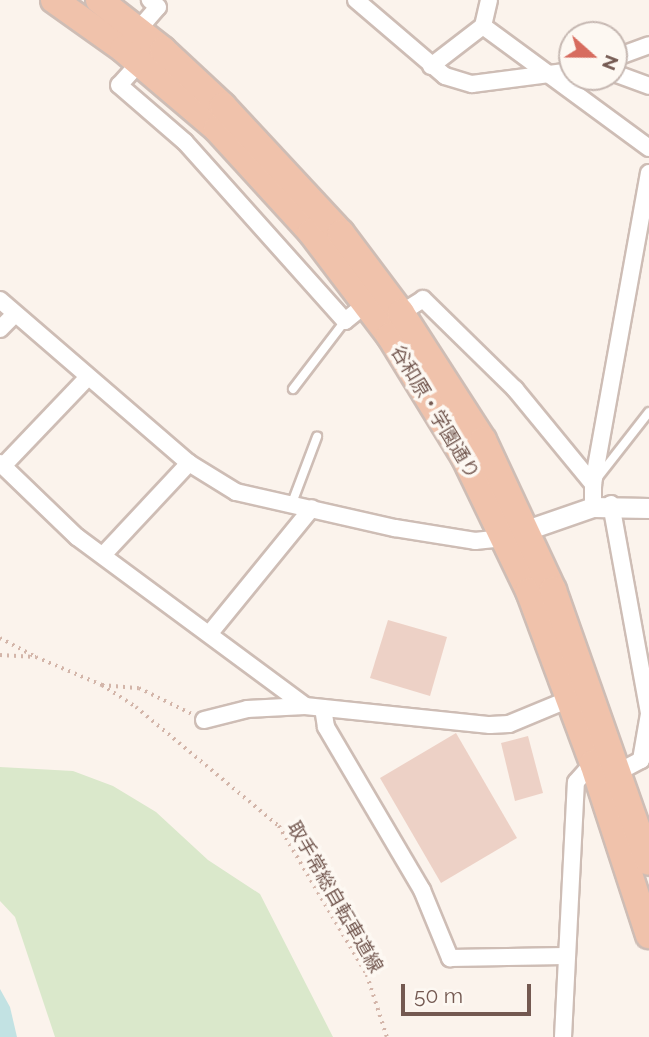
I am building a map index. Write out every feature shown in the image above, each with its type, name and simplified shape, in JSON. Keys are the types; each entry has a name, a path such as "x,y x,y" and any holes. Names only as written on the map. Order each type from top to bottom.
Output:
{"highway":[{"name":"谷和原・学園通り","path":"54,0 140,62 341,233 401,313 482,440 516,533 649,934"},
{"name":"谷和原・学園通り","path":"99,0 138,30 277,177 426,393 516,533 589,683 649,862"}],"street":[{"path":"138,30 158,7 150,0"},
{"path":"356,0 431,66 472,84 558,75"},
{"path":"431,66 483,26 489,0"},
{"path":"483,26 555,76 649,148"},
{"path":"628,53 649,45"},
{"path":"140,62 119,85 186,142 345,321 366,304"},
{"path":"628,78 649,86"},
{"path":"593,484 649,173"},
{"path":"246,208 277,177"},
{"path":"401,313 423,299 515,389 593,484 602,505 649,715 641,760 617,773"},
{"path":"0,300 87,378 190,463 236,492 394,528 475,541 516,533 602,505 649,508"},
{"path":"0,329 15,314"},
{"path":"87,378 2,465 103,555 305,706"},
{"path":"103,555 190,463"},
{"path":"210,633 312,508"},
{"path":"204,720 247,709 305,706 490,725 509,724 569,699"},
{"path":"323,708 326,727 422,890 450,958 565,956"},
{"path":"563,1037 565,956 576,782 593,763"}],"lane":[{"path":"293,389 345,321"},
{"path":"593,484 649,412"},
{"path":"292,503 317,437"}],"path":[{"path":"0,638 36,657 102,685 139,688 204,720"},
{"path":"0,654 36,657"},
{"name":"取手常総自転車道線","path":"102,685 136,707 279,826 367,975 387,1037"}],"green space":[{"path":"0,767 73,771 113,786 156,812 208,860 260,894 333,1037 55,1037 15,917 0,901"}],"water":[{"path":"0,989 10,1007 17,1037 0,1037"}],"building":[{"path":"388,620 447,637 430,696 370,678"},
{"path":"456,733 517,838 441,883 380,778"},
{"path":"528,736 543,793 515,801 501,743"}]}
